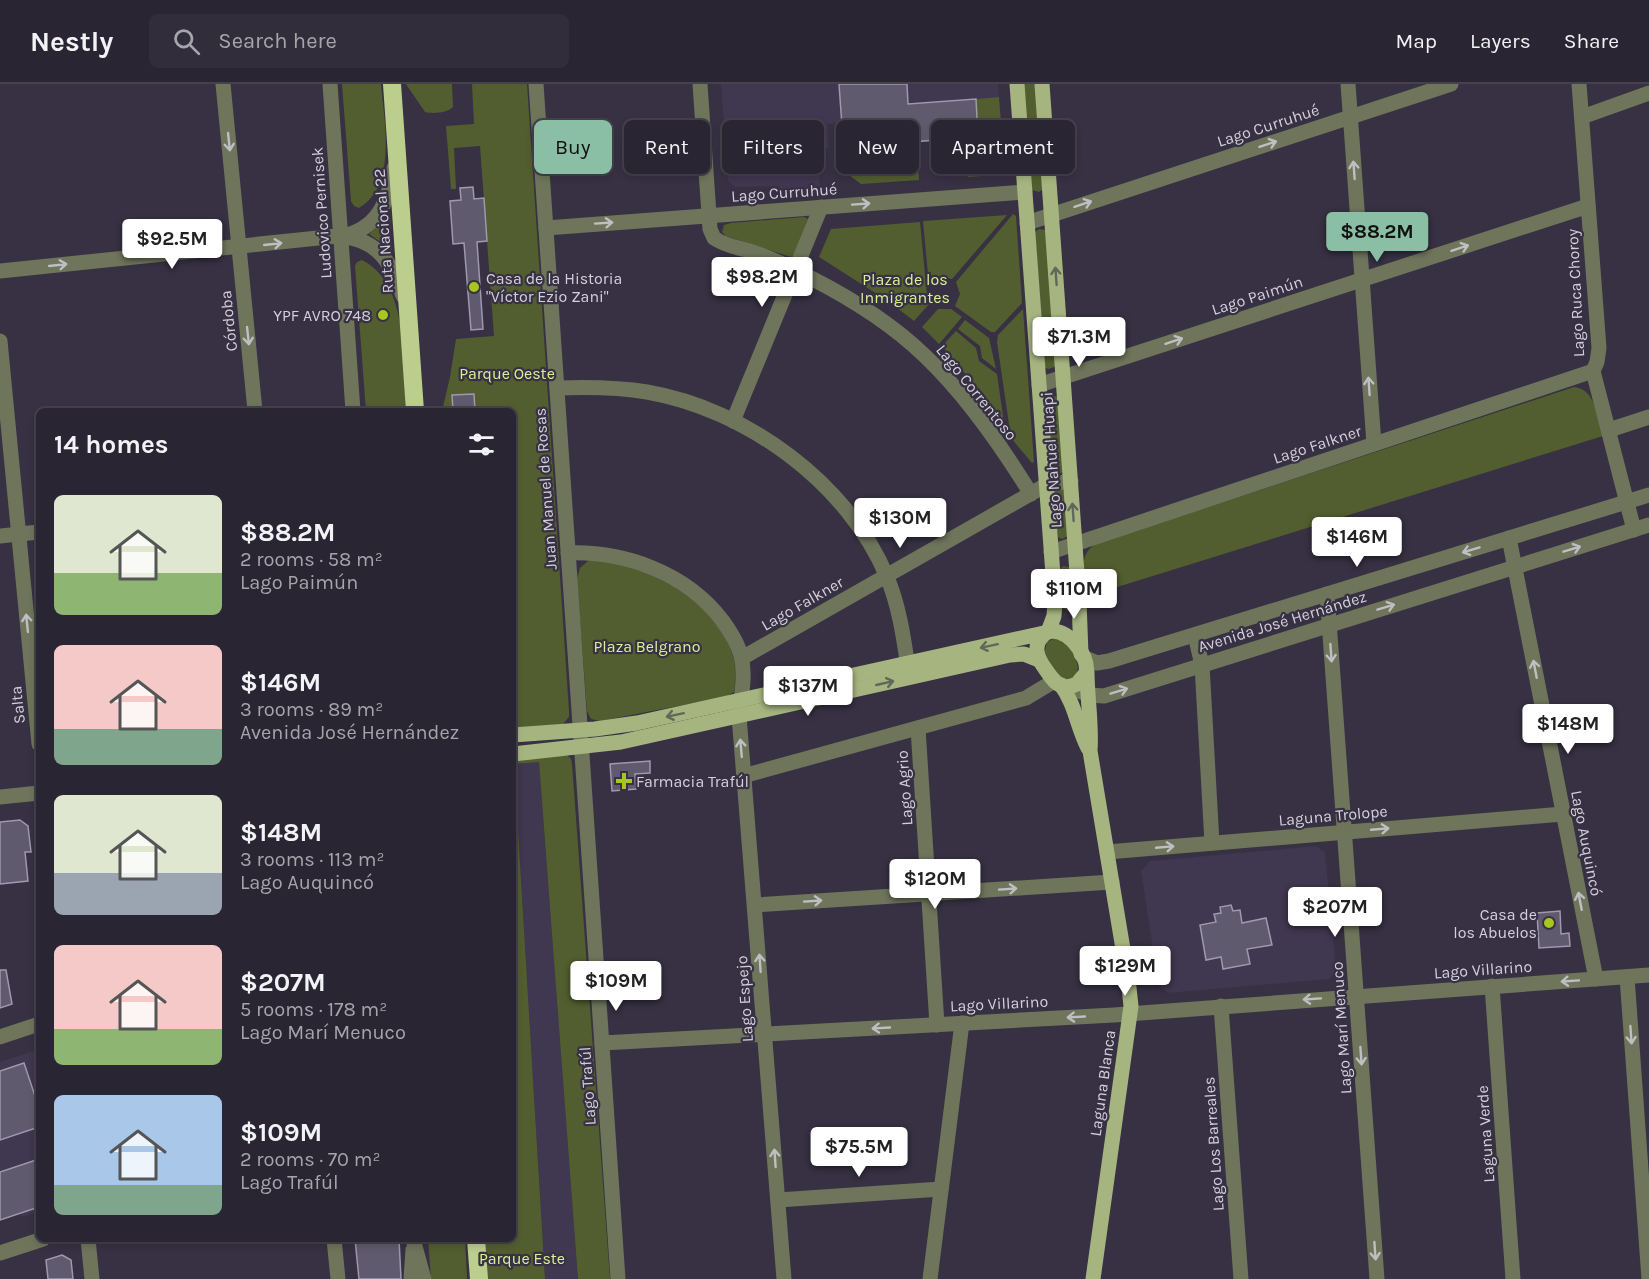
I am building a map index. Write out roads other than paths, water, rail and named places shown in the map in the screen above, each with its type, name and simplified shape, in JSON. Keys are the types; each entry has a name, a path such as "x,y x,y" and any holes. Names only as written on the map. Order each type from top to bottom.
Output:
{"highway":[{"name":"Ruta Nacional 22","path":"392,84 416,408"},
{"path":"476,1242 479,1279"}],"main road":[{"name":"Lago Nahuel Huapi","path":"1017,84 1055,607 1047,633"},
{"name":"Lago Nahuel Huapi","path":"1042,84 1084,660"},
{"path":"516,754 615,743 740,708 909,670 1058,631 1065,634 1084,660 1085,676 1079,683 1072,686 1059,684 1039,660 1024,654 909,670"},
{"path":"1039,660 1037,645 1040,638 1047,633"},
{"name":"Laguna Blanca","path":"1084,660 1091,731 1090,751 1128,979 1130,1013 1094,1279"},
{"name":"Laguna Blanca","path":"1059,684 1073,704 1081,734 1090,751"},
{"path":"516,735 580,730 740,708"}],"street":[{"name":"Córdoba","path":"223,84 255,408"},
{"name":"Ludovico Pernisek","path":"330,84 353,408"},
{"name":"Juan Manuel de Rosas","path":"536,84 581,748"},
{"path":"700,84 709,215"},
{"path":"1348,84 1374,444"},
{"name":"Lago Curruhué","path":"1027,223 1451,84"},
{"name":"Lago Ruca Choroy","path":"1580,84 1599,348 1598,362 1593,371 1627,502 1642,528"},
{"path":"1582,117 1649,93"},
{"path":"0,271 341,237 356,233 382,209 390,189 397,150"},
{"name":"Lago Curruhué","path":"546,228 1025,192"},
{"name":"Lago Paimún","path":"1039,385 1588,206"},
{"path":"733,421 821,207"},
{"name":"Lago Correntoso","path":"709,215 711,233 716,240 768,258 845,297 879,319 925,356 976,416 1031,494"},
{"path":"341,237 361,240 382,254 396,276 408,313"},
{"name":"Salta","path":"0,341 36,712"},
{"name":"Lago Falkner","path":"1051,552 1593,371"},
{"path":"557,388 612,388 649,392 685,402 733,421 775,445 801,465 827,489 863,533 886,576 897,607 909,670"},
{"path":"1608,430 1649,417"},
{"name":"Lago Falkner","path":"741,658 1046,485 1071,481"},
{"name":"Avenida José Hernández","path":"1084,660 1105,662 1649,495"},
{"name":"Avenida José Hernández","path":"1059,684 1087,694 1104,696 1642,528"},
{"path":"0,536 36,532"},
{"name":"Lago Auquincó","path":"1509,538 1596,979"},
{"path":"568,553 594,553 624,558 652,568 679,582 718,615 734,639 741,658"},
{"name":"Lago Marí Menuco","path":"1327,594 1377,1279"},
{"path":"1195,635 1202,665 1212,843"},
{"name":"Lago Espejo","path":"741,658 743,675 740,708 744,776 784,1279"},
{"path":"744,776 1026,698 1059,684"},
{"name":"Lago Agrio","path":"918,728 937,1025"},
{"name":"Lago Trafúl","path":"581,748 618,1279"},
{"path":"0,797 36,793"},
{"name":"Laguna Trolope","path":"1107,852 1563,814"},
{"path":"755,905 1112,882"},
{"name":"Lago Villarino","path":"602,1043 1130,1013 1649,975"},
{"path":"1627,977 1649,1279"},
{"name":"Laguna Verde","path":"1492,986 1513,1279"},
{"name":"Lago Los Barreales","path":"1221,1006 1241,1279"},
{"path":"930,1279 962,1023"},
{"path":"0,1037 36,1025"},
{"path":"778,1200 941,1189"},
{"path":"0,1253 36,1241"},
{"path":"88,1242 92,1279"},
{"path":"334,1242 338,1279"},
{"path":"411,1279 413,1242"},
{"path":"413,1242 424,1279"}],"place":[{"name":"Casa de la Historia \"Víctor Ezio Zani\"","path":"474,287"},
{"name":"YPF AVRO 748","path":"383,315"},
{"name":"Farmacia Trafúl","path":"624,781"},
{"name":"Casa de los Abuelos","path":"1549,923"}],"park label":[{"name":"Plaza de los Inmigrantes","path":"905,288"},
{"name":"Parque Oeste","path":"507,373"},
{"name":"Plaza Belgrano","path":"647,646"},
{"name":"Parque Este","path":"522,1258"}]}
